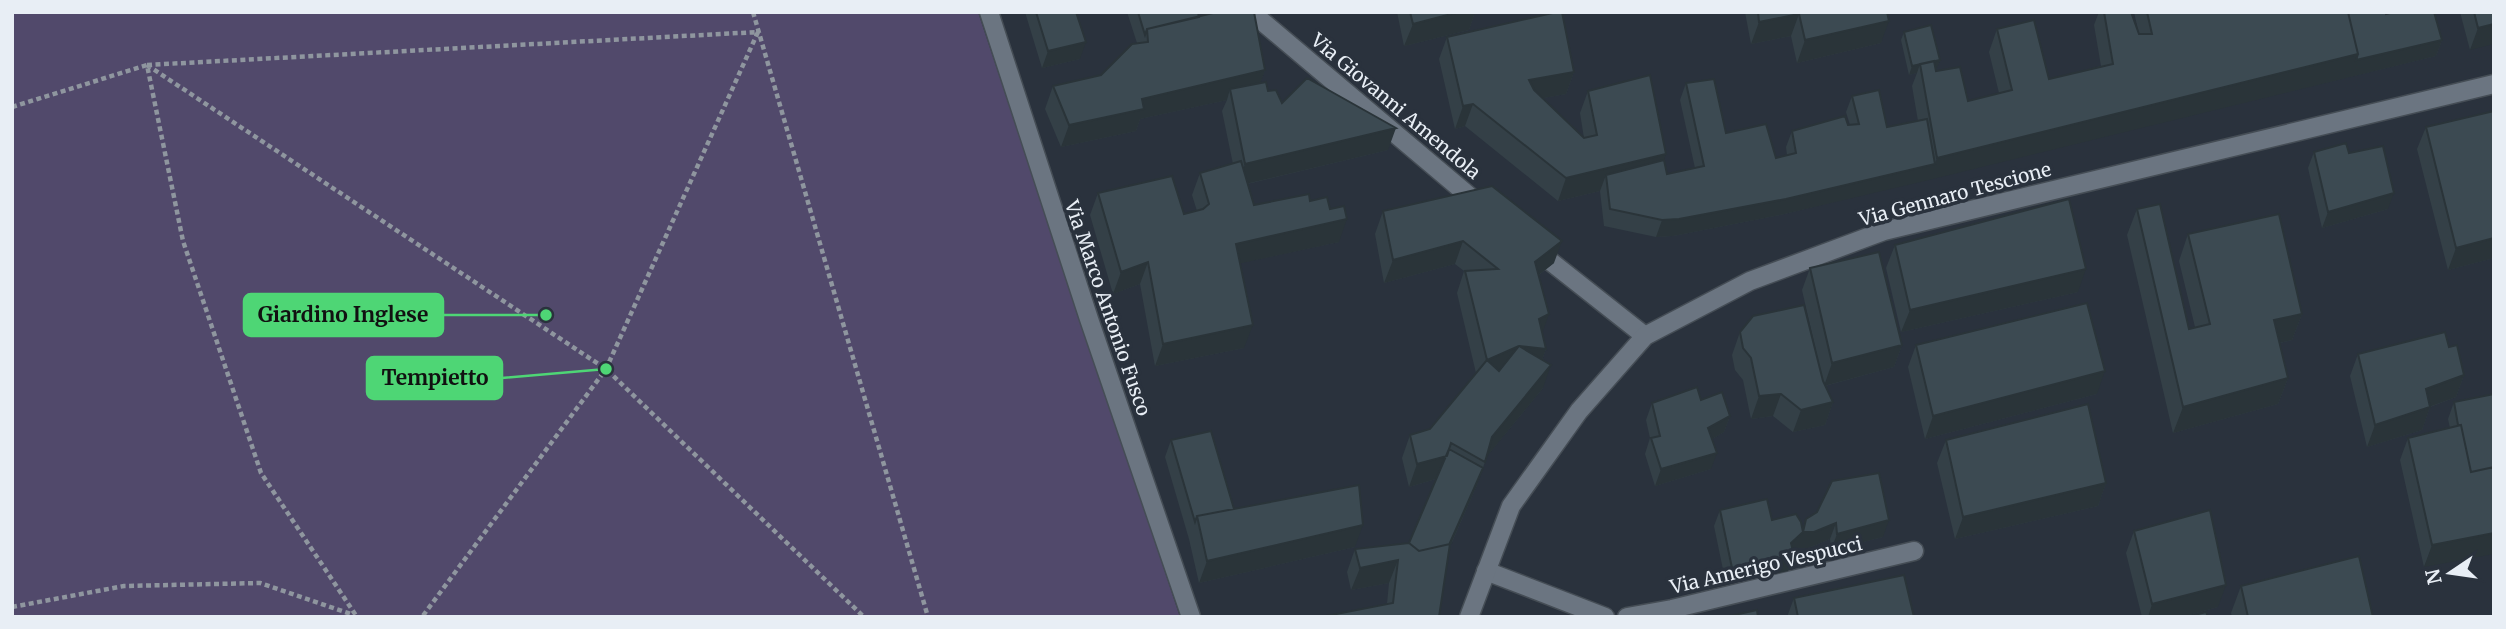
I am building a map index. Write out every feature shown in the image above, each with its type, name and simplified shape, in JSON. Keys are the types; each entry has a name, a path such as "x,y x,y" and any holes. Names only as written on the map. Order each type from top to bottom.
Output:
{"street":[{"name":"Via Marco Antonio Fusco","path":"989,12 1089,319 1191,617"},
{"name":"Via Giovanni Amendola","path":"1251,12 1494,216"},
{"name":"Via Gennaro Tescione","path":"1469,617 1510,506 1579,411 1646,336 1750,281 1884,231 2494,84"},
{"path":"1524,240 1646,336"},
{"name":"Via Amerigo Vespucci","path":"1627,617 1672,609 1914,551"},
{"path":"1486,571 1605,617"}],"path":[{"path":"752,12 928,617"},
{"path":"12,107 147,65 758,32"},
{"path":"422,617 606,369 758,32"},
{"path":"147,65 606,369 864,617"},
{"path":"147,65 183,241 261,473 356,616"},
{"path":"12,607 124,586 260,583 356,616"}],"shaded area":[{"path":"978,12 1180,617 12,617 12,14"}],"building":[{"path":"1036,12 1076,12 1086,42 1048,51"},
{"path":"1138,12 1198,12 1199,17 1147,29 1145,35"},
{"path":"1217,12 1254,12 1265,70 1142,99 1144,109 1069,125 1053,86 1101,75 1132,44 1148,42 1147,29"},
{"path":"1410,12 1459,12 1413,24"},
{"path":"1562,12 1574,72 1529,80 1534,90 1584,138 1597,135 1588,91 1650,75 1666,154 1566,178 1473,104 1463,106 1447,37"},
{"path":"1758,12 1887,12 1889,21 1805,40 1799,14 1759,22"},
{"path":"2104,12 2131,12 2139,34 2152,34 2147,12 2348,12 2358,54 1937,158 1920,64 1934,61 1936,71 1960,67 1968,101 2012,90 1997,29 2034,20 2049,79 2113,64"},
{"path":"2348,12 2434,12 2442,40 2356,60 2358,54"},
{"path":"2474,12 2494,12 2494,24 2478,28"},
{"path":"1931,25 1940,60 1912,66 1904,32"},
{"path":"1307,78 1396,128 1245,164 1230,89 1266,82 1268,91 1276,90 1282,103"},
{"path":"1714,79 1726,133 1766,124 1776,158 1796,153 1792,131 1845,116 1848,125 1859,124 1852,96 1879,90 1887,127 1927,119 1935,164 1786,199 1679,219 1662,220 1610,209 1606,175 1664,160 1667,174 1704,166 1686,83"},
{"path":"2494,111 2494,238 2456,248 2426,127"},
{"path":"2346,143 2349,153 2383,146 2394,193 2328,212 2314,152"},
{"path":"1241,161 1254,205 1309,194 1310,201 1327,197 1330,209 1344,206 1347,219 1236,244 1253,325 1163,344 1148,262 1121,272 1098,193 1172,176 1184,214 1203,209 1209,204 1200,173"},
{"path":"1492,186 1562,241 1535,262 1549,314 1539,319 1546,349 1519,346 1487,360 1465,271 1498,269 1463,241 1393,260 1383,211"},
{"path":"2069,199 2086,269 1910,310 1895,245"},
{"path":"2160,204 2189,329 2210,324 2188,234 2279,214 2302,314 2274,320 2288,378 2183,407 2137,209"},
{"path":"1879,252 1902,345 1832,363 1810,268"},
{"path":"2087,303 2105,371 1933,416 1916,345"},
{"path":"1804,305 1823,381 1833,402 1801,410 1781,394 1759,396 1751,358 1743,348 1740,332 1753,316"},
{"path":"2445,332 2449,347 2457,345 2464,375 2426,389 2430,407 2375,425 2358,354"},
{"path":"1519,346 1551,365 1492,437 1485,462 1451,443 1447,456 1417,464 1410,435 1430,429 1487,360 1499,371"},
{"path":"1697,387 1701,400 1722,392 1730,416 1708,428 1717,453 1661,469 1651,438 1660,436 1652,403"},
{"path":"2494,394 2494,467 2471,472 2454,402"},
{"path":"2088,404 2106,483 1963,517 1946,440"},
{"path":"2461,425 2471,472 2494,467 2494,533 2432,545 2408,438"},
{"path":"1211,431 1234,509 1197,516 1195,522 1171,440"},
{"path":"1449,449 1483,468 1449,544 1419,551 1409,543"},
{"path":"1879,473 1889,520 1837,534 1836,523 1814,532 1803,532 1806,519 1817,512 1832,481"},
{"path":"1359,485 1363,525 1207,561 1197,516"},
{"path":"1767,499 1772,520 1796,514 1801,522 1803,532 1791,543 1794,555 1732,568 1720,510"},
{"path":"2210,510 2226,585 2152,604 2134,531"},
{"path":"1409,543 1419,551 1450,544 1439,617 1321,617 1393,603 1398,560 1360,568 1355,549"},
{"path":"2359,556 2373,617 2248,617 2241,586"},
{"path":"1904,575 1914,617 1798,617 1794,598"},
{"path":"1757,610 1758,617 1725,617"},
{"path":"2206,612 2208,617 2187,617"}],"place":[{"name":"Giardino Inglese","path":"546,315"},
{"name":"Tempietto","path":"606,369"}]}
